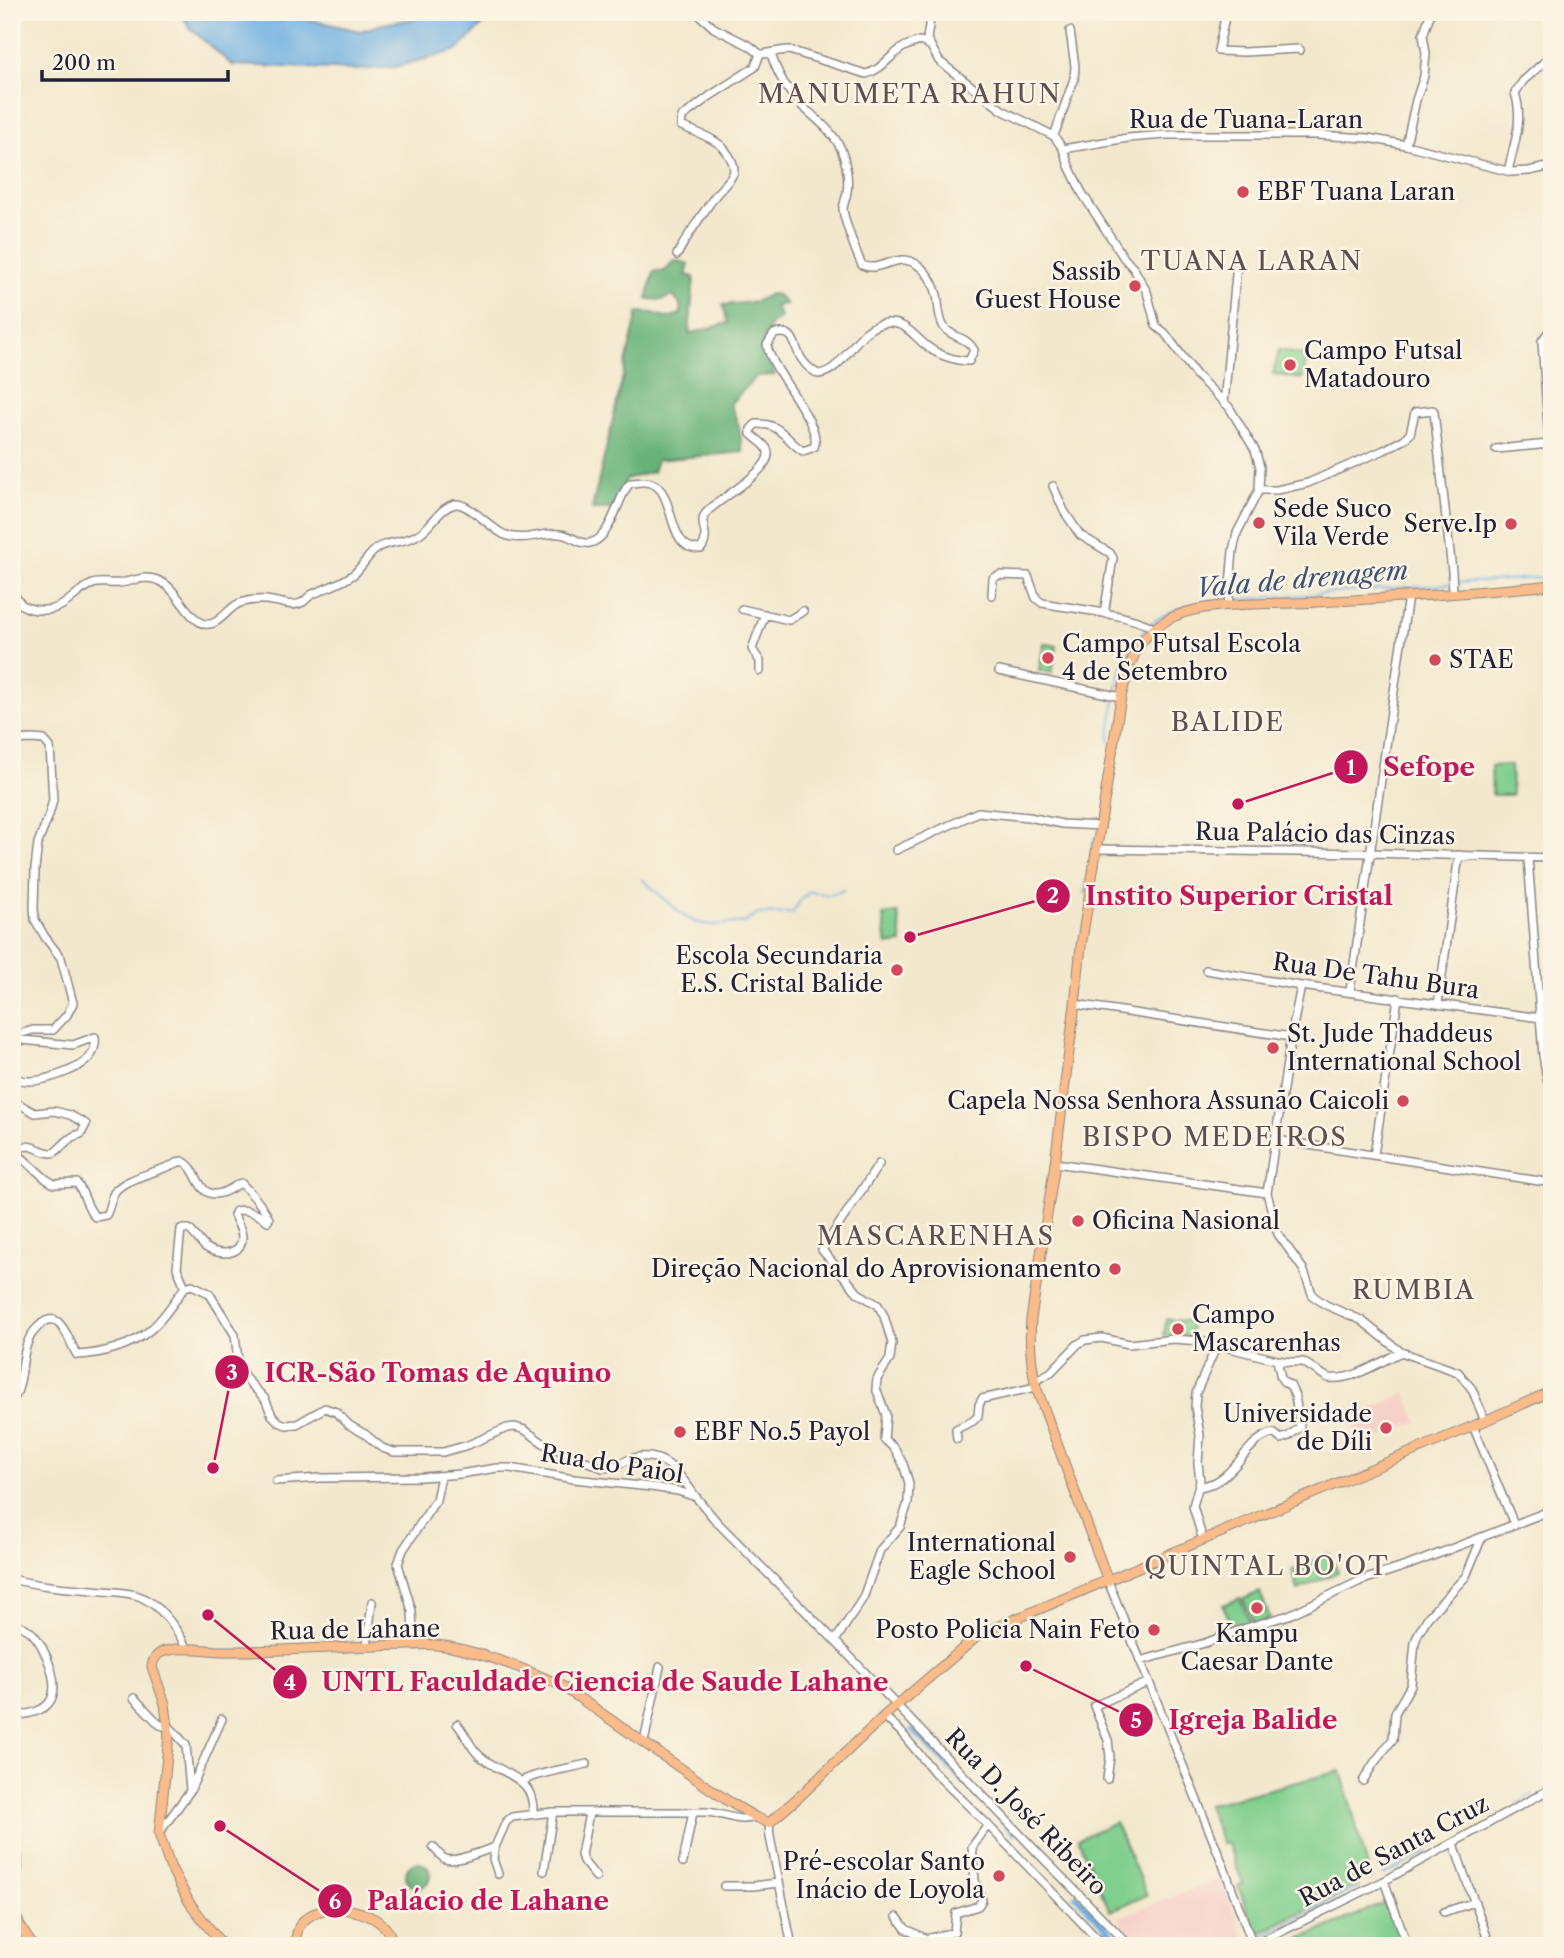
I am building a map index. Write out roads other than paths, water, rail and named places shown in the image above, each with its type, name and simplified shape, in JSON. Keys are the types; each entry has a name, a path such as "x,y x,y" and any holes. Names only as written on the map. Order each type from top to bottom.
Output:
{"main road":[{"path":"1108,1581 1036,1384 1031,1364 1031,1319 1055,1163 1081,946 1097,849 1097,825 1131,658 1154,628 1171,618 1196,609 1318,603 1552,585"},
{"path":"769,1823 896,1705 980,1634 1552,1391"},
{"name":"Rua de Lahane","path":"168,1726 166,1704 152,1667 158,1654 164,1651 438,1645 544,1677 562,1686 728,1801 769,1823"},
{"path":"168,1726 159,1834 170,1866 189,1902 223,1946"},
{"path":"12,1844 18,1864 13,1898 15,1911 23,1932 33,1946"},
{"path":"295,1946 297,1931 306,1918 320,1910 338,1908 369,1916 377,1921 390,1934 393,1946"}],"street":[{"path":"696,12 714,28 760,54 789,50 866,74 874,72 901,48 920,41 929,45"},
{"path":"931,12 927,39 939,61 1002,110 1054,136 1063,149 1082,192 1147,292 1156,326 1165,333 1196,375 1229,407 1255,450 1260,467 1259,490 1237,533 1228,606"},
{"path":"1226,12 1218,51 1300,50"},
{"path":"1406,145 1424,76 1426,53 1423,35 1431,12"},
{"path":"1054,136 1074,79 1070,32"},
{"path":"677,255 689,231 734,169 729,155 718,142 681,126 680,121 710,96 755,67 760,54"},
{"path":"12,593 23,605 33,610 46,610 60,607 90,585 97,583 157,579 167,584 190,613 202,624 206,624 219,620 239,603 262,600 293,605 301,603 311,595 352,575 381,546 409,540 419,534 444,509 459,503 468,506 486,523 513,538 565,534 575,540 589,543 597,540 615,516 627,487 632,483 644,481 652,482 663,491 671,519 685,545 696,550 701,549 706,542 703,523 705,514 766,464 769,452 765,445 751,434 751,429 756,424 772,425 780,429 803,451 814,447 816,442 816,434 809,420 770,358 767,345 774,334 789,334 804,362 818,374 833,369 870,328 878,324 906,326 927,347 940,354 969,361 974,351 961,337 947,331 943,326 936,292 922,269 907,260 868,268 862,265 844,216 848,190 841,149 828,129 795,98 778,73 771,54"},
{"path":"1508,171 1519,124 1519,105 1515,93 1523,81 1552,55"},
{"name":"Rua de Tuana-Laran","path":"1063,149 1128,138 1166,135 1354,137 1406,145 1508,171 1529,171 1552,166"},
{"path":"1224,403 1237,264"},
{"path":"1552,330 1542,341 1552,482"},
{"path":"1259,490 1277,490 1308,483 1384,450 1409,434 1415,412 1434,411 1453,593"},
{"path":"1496,449 1549,444"},
{"path":"1053,486 1080,535 1110,553 1113,558 1106,614"},
{"path":"992,595 993,578 1000,575 1028,576 1036,598 1042,603 1106,614 1154,628"},
{"path":"1350,991 1408,596"},
{"path":"743,609 789,620 803,611"},
{"path":"760,671 760,661 752,649 765,614"},
{"path":"999,671 1121,697"},
{"path":"12,740 44,740 50,747 52,800 38,843 35,920 61,958 73,1003 67,1015 53,1030 33,1030 12,1038"},
{"path":"896,850 978,811 1062,824 1097,825"},
{"name":"Rua Palácio das Cinzas","path":"1097,849 1552,858"},
{"path":"1438,1004 1459,855"},
{"path":"1528,858 1543,1055 1552,1092"},
{"name":"Rua De Tahu Bura","path":"1206,970 1301,986 1541,1018"},
{"path":"1301,986 1267,1194 1278,1234 1303,1269 1313,1296 1326,1305 1361,1320 1401,1352 1458,1372 1472,1389 1485,1420"},
{"path":"1374,1155 1398,998"},
{"path":"1075,1004 1291,1037"},
{"path":"12,1038 73,1045 95,1037 96,1043 90,1057 61,1074 29,1081 12,1078"},
{"path":"12,1100 35,1113 54,1111 70,1115 86,1124 81,1134 75,1135 52,1153 29,1146 17,1149 19,1155 54,1184 77,1184 95,1217 106,1215 115,1191 125,1182 169,1168 181,1161 188,1163 205,1191 213,1195 241,1184 247,1189 264,1208 268,1221 249,1211 236,1211 234,1215 242,1242 229,1253 214,1252 189,1229 181,1229 177,1268 185,1287"},
{"path":"1276,1140 1552,1182"},
{"path":"1055,1163 1267,1194"},
{"path":"835,1641 863,1598 880,1550 900,1527 909,1493 903,1464 895,1449 884,1439 886,1415 876,1388 877,1378 890,1359 892,1342 884,1316 878,1305 858,1293 822,1250 879,1164"},
{"path":"12,1402 20,1384 27,1342 42,1323 49,1319 55,1320 64,1329 77,1355 92,1354 122,1345 151,1330 185,1287 192,1285 209,1293 235,1335 238,1361 245,1378 265,1399 272,1415 286,1425 297,1424 325,1408 336,1412 382,1448 405,1453 443,1452 515,1427 525,1430 546,1445 603,1468 612,1468 635,1458 650,1457 667,1462 696,1497"},
{"path":"957,1439 956,1429 978,1416 982,1399 1036,1384 1077,1344 1085,1340 1102,1338 1129,1344 1173,1339 1191,1340 1277,1360 1303,1362 1328,1378 1351,1376 1401,1352"},
{"path":"1202,1537 1193,1506 1198,1488 1200,1435 1196,1393 1217,1345"},
{"path":"1198,1488 1220,1480 1250,1447 1266,1435 1273,1433 1280,1439 1300,1427 1295,1396 1290,1385 1281,1378 1277,1360"},
{"path":"1473,1426 1514,1524"},
{"name":"Rua do Paiol","path":"276,1481 320,1478 441,1480 497,1468 510,1468 574,1479 651,1487 696,1497 717,1522 896,1705"},
{"path":"410,1645 413,1632 412,1611 398,1564 403,1550 431,1510 441,1480"},
{"path":"1140,1661 1289,1615 1360,1581 1552,1510"},
{"path":"1363,1781 1393,1739 1395,1713 1411,1685 1418,1634 1428,1617 1466,1576 1482,1537"},
{"path":"12,1579 141,1597 154,1605 170,1622 187,1649"},
{"path":"1108,1581 1253,1945"},
{"path":"367,1646 372,1602"},
{"path":"12,1623 27,1629 42,1646 51,1670 54,1691 50,1702 41,1709 12,1716"},
{"path":"644,1742 660,1667"},
{"path":"1107,1779 1110,1757 1108,1740 1094,1706 1149,1682"},
{"path":"134,1698 160,1726 168,1726 186,1745 190,1791"},
{"name":"Rua D. José Ribeiro","path":"896,1705 1130,1946"},
{"path":"884,1716 935,1773 1104,1946"},
{"path":"159,1834 190,1791 222,1719"},
{"path":"457,1724 477,1754 522,1781 532,1797 533,1814"},
{"path":"522,1781 536,1774 587,1764"},
{"name":"Rua de Santa Cruz","path":"1253,1945 1384,1881 1552,1788"},
{"path":"498,1874 493,1859 495,1847 506,1822 512,1817 553,1812 693,1812 719,1813 741,1820 755,1817"},
{"path":"544,1871 553,1812"},
{"path":"683,1863 693,1812"},
{"path":"589,1813 581,1856 596,1877"},
{"path":"769,1823 778,1883 792,1946"},
{"path":"897,1917 906,1929 926,1939 954,1932 956,1913 978,1906 982,1900 975,1881 972,1847 988,1825"},
{"path":"1454,1843 1490,1946"},
{"path":"433,1847 443,1858 457,1860 495,1847"},
{"path":"1384,1881 1408,1946"},
{"path":"724,1886 778,1883"},
{"path":"1444,1912 1475,1902"}],"water":[{"path":"180,12 276,12 360,31 412,19 428,12 495,12 458,50 395,67 355,70 232,65 191,29"}],"waterway":[{"name":"Vala de drenagem","path":"1456,583 1552,577"},
{"name":"Vala de drenagem","path":"1233,600 1451,584"},
{"name":"Vala de drenagem","path":"1151,624 1168,613 1185,607 1224,600"},
{"name":"Vala de drenagem","path":"1116,694 1126,658 1134,642 1147,628"},
{"name":"Vala de drenagem","path":"1109,742 1115,699"},
{"name":"Vala de drenagem","path":"1091,856 1094,838"},
{"path":"642,879 684,916 697,923 713,925 746,922 757,914 792,913 802,898 810,892 829,895 844,890"},
{"name":"Vala de drenagem","path":"1085,894 1087,883"},
{"name":"Vala de drenagem","path":"1069,996 1075,959"},
{"path":"1545,1057 1552,1057"},
{"path":"913,1730 1014,1833"},
{"name":"Vala de drenagem","path":"1517,1804 1533,1794"},
{"name":"Vala de drenagem","path":"1383,1875 1429,1852"},
{"name":"Vala de drenagem","path":"1259,1938 1359,1887"},
{"path":"1076,1896 1124,1946"},
{"name":"Vala de drenagem","path":"1237,1946 1244,1943"}],"place":[{"name":"EBF Tuana Laran","path":"1243,192"},
{"name":"Sassib Guest House","path":"1135,286"},
{"name":"Campo Futsal Matadouro","path":"1290,365"},
{"name":"Sede Suco Vila Verde","path":"1259,523"},
{"name":"Serve.Ip","path":"1511,524"},
{"name":"Campo Futsal Escola 4 de Setembro","path":"1048,658"},
{"name":"STAE","path":"1435,660"},
{"name":"Sefope","path":"1238,804"},
{"name":"Instito Superior Cristal","path":"910,937"},
{"name":"Escola Secundaria E.S. Cristal Balide","path":"897,970"},
{"name":"St. Jude Thaddeus International School","path":"1273,1048"},
{"name":"Capela Nossa Senhora Assunão Caicoli","path":"1403,1101"},
{"name":"Oficina Nasional","path":"1078,1221"},
{"name":"Direção Nacional do Aprovisionamento","path":"1115,1269"},
{"name":"Campo Mascarenhas","path":"1178,1329"},
{"name":"Universidade de Díli","path":"1386,1428"},
{"name":"EBF No.5 Payol","path":"680,1432"},
{"name":"ICR-São Tomas de Aquino","path":"213,1468"},
{"name":"International Eagle School","path":"1070,1557"},
{"name":"Kampu Caesar Dante","path":"1257,1608"},
{"name":"UNTL Faculdade Ciencia de Saude Lahane","path":"208,1615"},
{"name":"Posto Policia Nain Feto","path":"1154,1630"},
{"name":"Igreja Balide","path":"1026,1666"},
{"name":"Palácio de Lahane","path":"220,1826"},
{"name":"Pré-escolar Santo Inácio de Loyola","path":"999,1876"}],"district":[{"name":"MANUMETA RAHUN","path":"910,94"},
{"name":"TUANA LARAN","path":"1252,261"},
{"name":"BALIDE","path":"1228,722"},
{"name":"BISPO MEDEIROS","path":"1215,1137"},
{"name":"MASCARENHAS","path":"936,1236"},
{"name":"RUMBIA","path":"1414,1290"},
{"name":"QUINTAL BO'OT","path":"1267,1566"}]}
